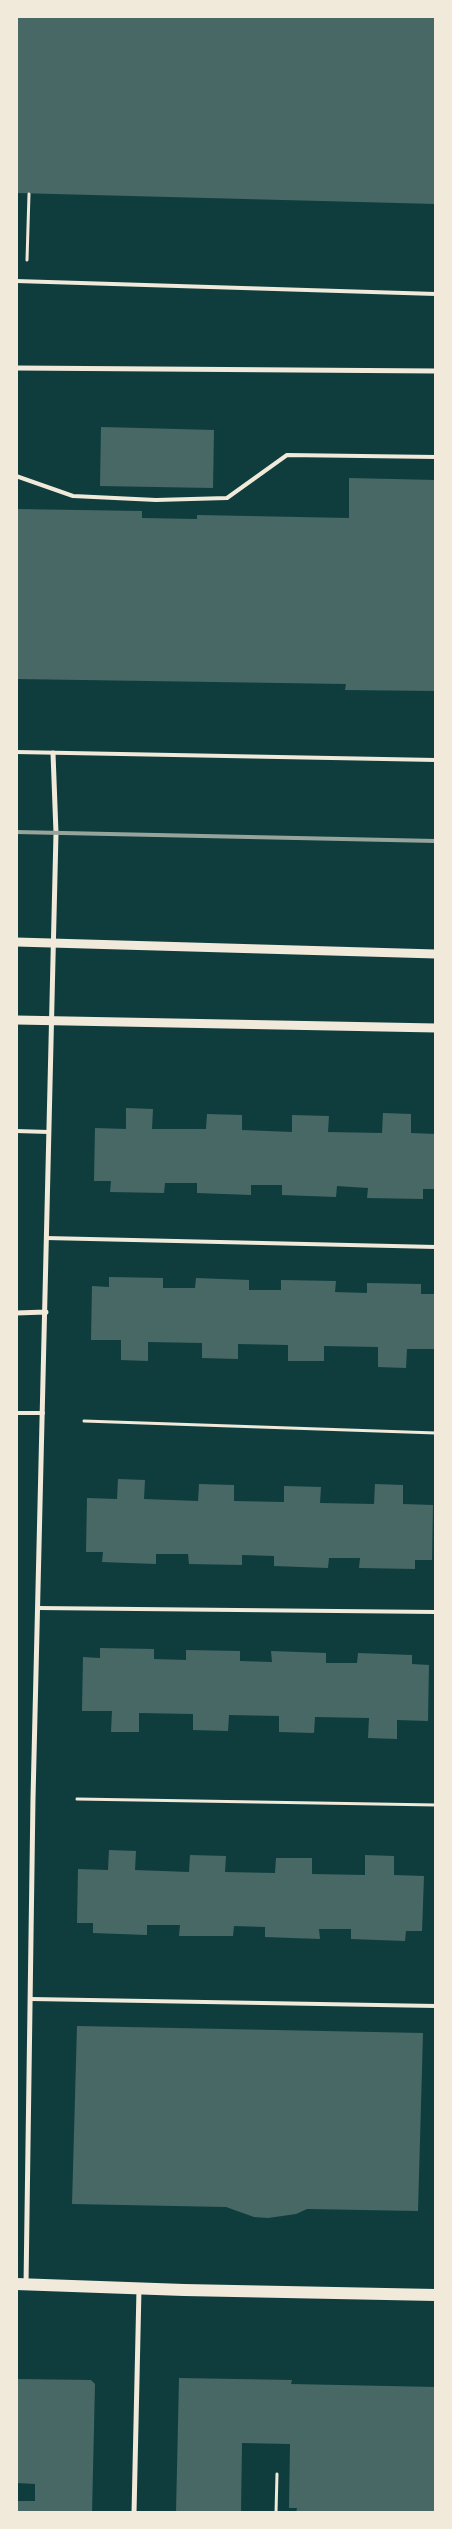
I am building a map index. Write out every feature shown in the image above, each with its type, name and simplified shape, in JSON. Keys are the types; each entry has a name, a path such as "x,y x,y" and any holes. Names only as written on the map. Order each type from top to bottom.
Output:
{"main road":[{"path":"21,2284 436,2294"}],"street":[{"path":"16,368 436,371"},
{"path":"21,2284 31,1999 38,1608 46,1312 52,942 56,833 53,753"},
{"path":"16,942 436,954"},
{"path":"16,1020 436,1028"},
{"path":"16,1313 46,1312"},
{"path":"134,2513 139,2288"}],"lane":[{"path":"16,281 436,294"},
{"path":"16,476 73,496 156,500 227,498 287,455 436,456"},
{"path":"16,752 436,760"},
{"path":"16,1131 49,1132"},
{"path":"46,1238 436,1247"},
{"path":"16,1413 43,1413"},
{"path":"38,1608 436,1612"},
{"path":"31,1999 436,2006"}],"path":[{"path":"27,261 29,194"},
{"path":"84,1421 436,1432"},
{"path":"77,1799 436,1806"},
{"path":"276,2513 277,2474"}],"building":[{"path":"18,16 436,16 436,204 16,193"},
{"path":"101,427 214,430 213,488 100,486"},
{"path":"349,478 436,480 436,691 345,690 346,684 16,679 16,509 142,511 142,518 197,519 197,515 349,518"},
{"path":"126,1108 153,1109 152,1129 206,1129 207,1114 242,1115 242,1130 292,1132 292,1115 329,1116 328,1132 382,1133 383,1113 411,1114 411,1133 436,1134 436,1189 423,1189 423,1199 367,1198 368,1188 337,1186 336,1197 282,1195 282,1185 251,1185 251,1195 197,1193 197,1183 165,1183 164,1193 110,1192 111,1181 94,1181 95,1128 126,1129"},
{"path":"109,1277 163,1278 163,1288 195,1288 196,1278 249,1280 249,1290 281,1290 281,1280 336,1281 335,1292 367,1293 367,1283 421,1284 421,1294 436,1294 436,1349 407,1349 406,1368 378,1367 378,1347 324,1346 324,1361 288,1361 288,1345 238,1344 238,1359 202,1358 202,1343 148,1342 148,1361 121,1360 121,1340 91,1340 92,1286 109,1287"},
{"path":"118,1479 145,1480 144,1499 198,1501 199,1484 234,1485 234,1501 284,1502 284,1486 321,1487 320,1503 374,1504 375,1484 403,1485 403,1504 433,1505 432,1560 415,1560 415,1569 359,1568 360,1558 329,1558 328,1568 274,1566 274,1556 242,1555 242,1565 189,1564 188,1554 156,1554 156,1564 102,1562 103,1552 86,1552 87,1498 117,1499"},
{"path":"100,1648 154,1649 154,1659 186,1660 186,1650 240,1651 240,1661 272,1662 271,1651 326,1653 326,1663 357,1663 358,1653 412,1655 412,1664 429,1665 428,1721 397,1720 397,1739 368,1738 369,1718 315,1717 314,1733 279,1732 279,1716 229,1715 228,1731 193,1730 193,1714 139,1713 139,1732 111,1732 112,1711 82,1711 83,1657 100,1658"},
{"path":"109,1850 136,1851 135,1870 189,1872 190,1855 226,1856 225,1872 275,1873 276,1858 312,1858 312,1874 365,1875 365,1855 394,1856 394,1875 424,1876 422,1931 406,1931 405,1941 351,1939 351,1929 319,1929 320,1939 265,1937 265,1927 234,1926 233,1936 179,1936 180,1925 147,1925 147,1935 93,1933 93,1923 77,1923 78,1869 108,1870"},
{"path":"77,2026 423,2033 418,2211 307,2209 296,2214 268,2218 254,2217 226,2207 72,2204"},
{"path":"179,2378 292,2380 291,2384 436,2387 436,2513 296,2513 297,2508 289,2508 290,2444 242,2443 241,2513 176,2513"},
{"path":"16,2379 91,2380 95,2384 92,2513 16,2513 16,2501 35,2501 35,2484 16,2483"}],"railway":[{"path":"16,832 436,841"}]}
